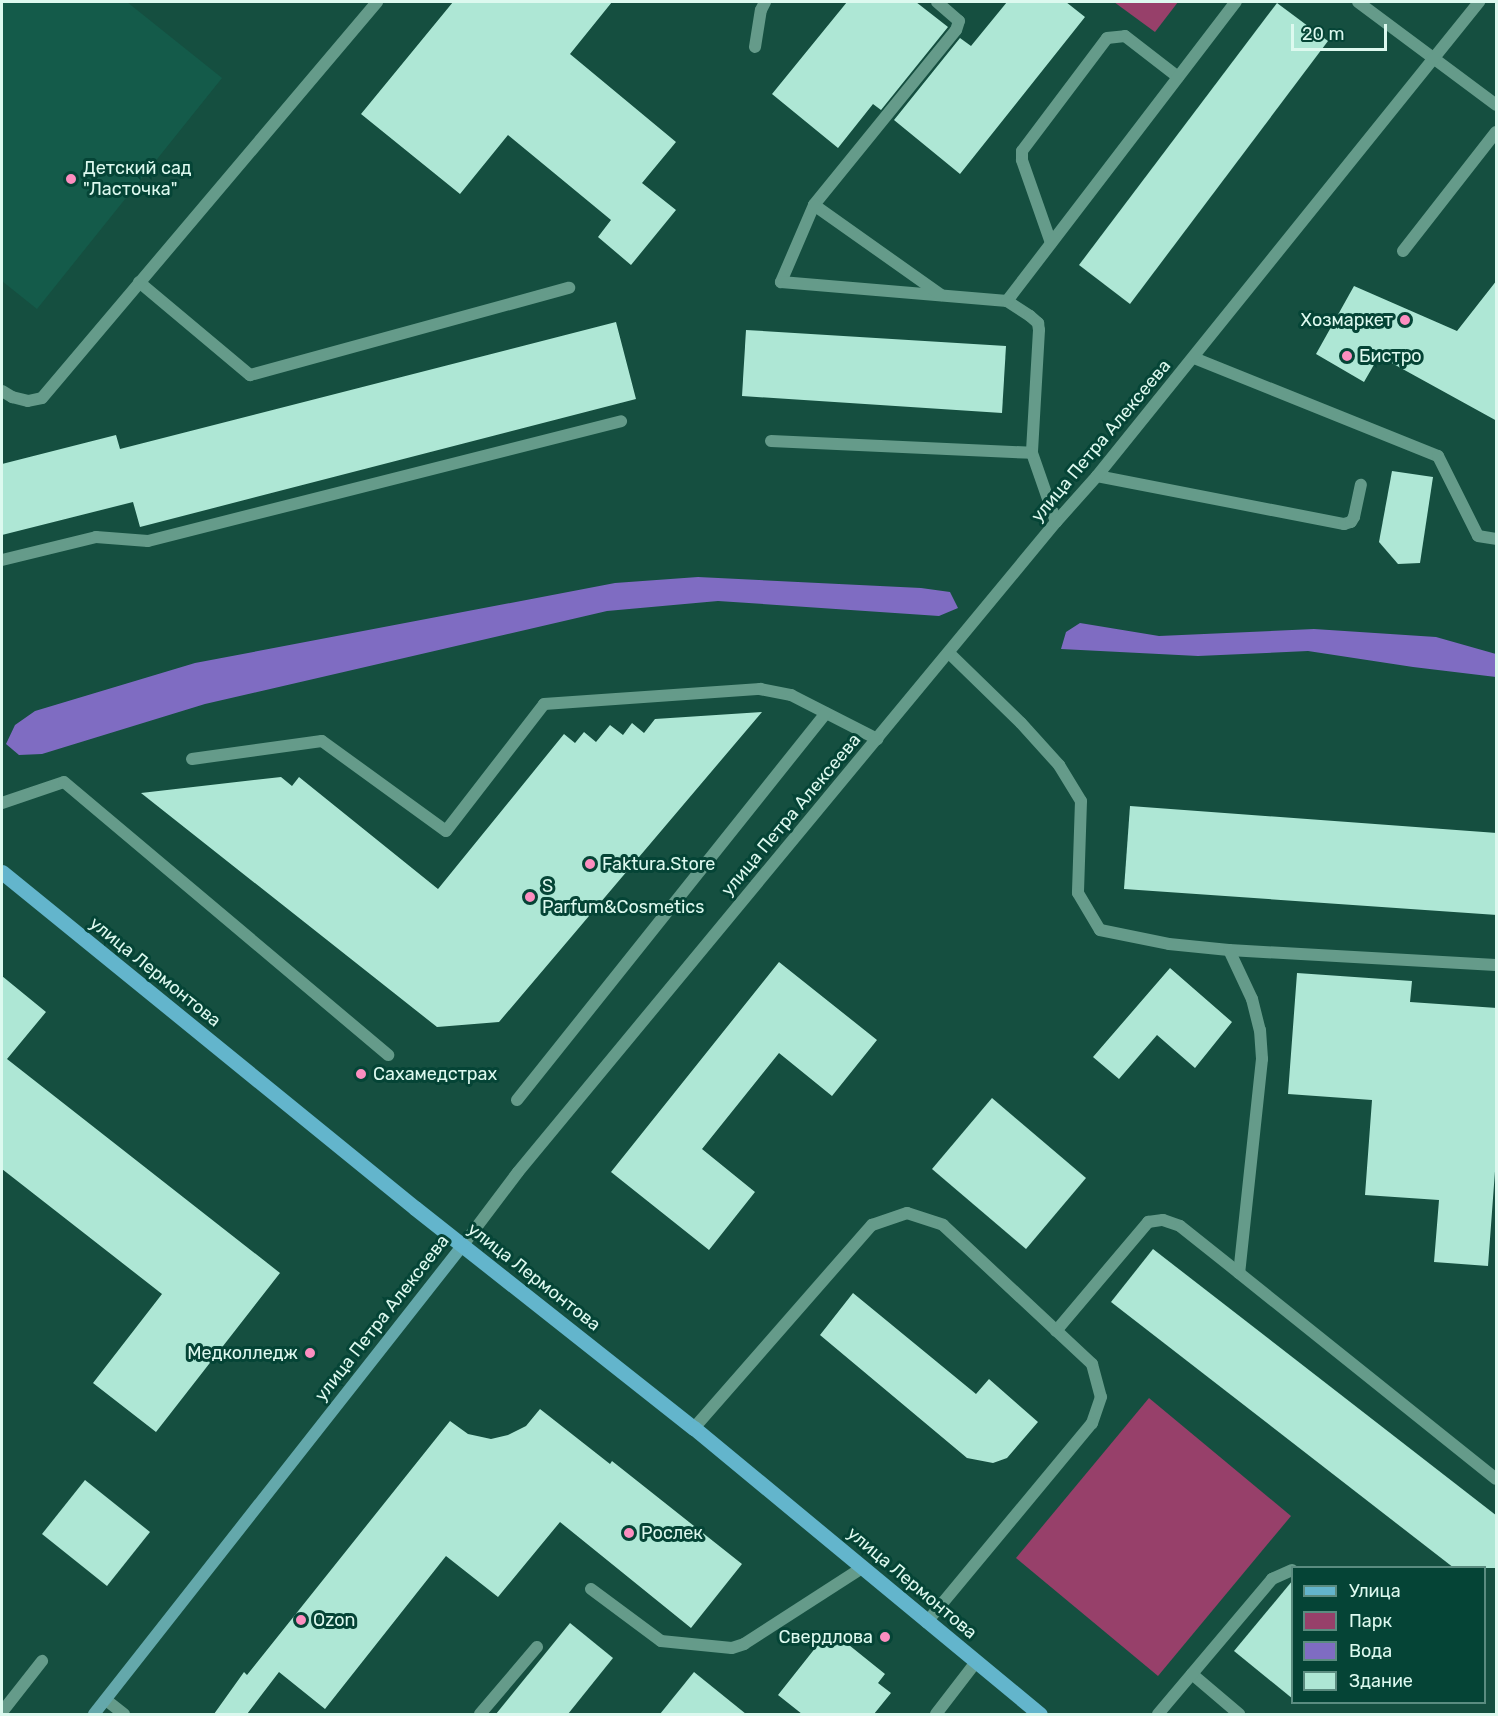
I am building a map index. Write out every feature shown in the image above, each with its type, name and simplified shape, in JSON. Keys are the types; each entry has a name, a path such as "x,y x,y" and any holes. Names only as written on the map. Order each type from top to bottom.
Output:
{"main road":[{"name":"улица Лермонтова","path":"2,873 694,1428 1040,1714"},
{"name":"улица Петра Алексеева","path":"94,1714 463,1245"}],"street":[{"path":"2,391 12,397 28,401 42,398 377,2"},
{"path":"755,47 765,2"},
{"path":"937,2 959,21 956,30 814,205 781,282 1007,301 1038,323 1032,453 1056,522"},
{"path":"1007,301 1236,2"},
{"path":"1358,2 1497,105"},
{"name":"улица Петра Алексеева","path":"463,1245 518,1172 1194,358 1479,2"},
{"path":"1051,243 1022,160 1022,151 1107,38 1125,36 1178,77"},
{"path":"1403,251 1497,132"},
{"path":"814,205 942,295"},
{"path":"140,282 250,375 569,288"},
{"path":"1194,358 1438,456 1478,536 1497,539"},
{"path":"2,560 96,537 147,542 621,421"},
{"path":"771,441 1032,453"},
{"path":"1097,476 1344,524 1351,522 1354,517 1361,485"},
{"path":"949,653 1021,723 1059,765 1081,801 1078,893 1100,930 1169,944 1229,950 1497,964"},
{"path":"192,759 322,741 446,831 544,704 760,689 790,695 877,739"},
{"path":"517,1100 826,713"},
{"path":"2,803 64,782 388,1055"},
{"path":"1229,950 1251,999 1260,1030 1262,1059 1239,1273"},
{"path":"694,1428 872,1225 907,1213 943,1225 1092,1365 1101,1397 1092,1423 927,1622"},
{"path":"1056,1331 1148,1222 1163,1220 1180,1226 1497,1479"},
{"path":"591,1589 661,1641 732,1648 744,1644 862,1568"},
{"path":"1158,1714 1272,1579 1291,1571"},
{"path":"480,1714 537,1647"},
{"path":"2,1712 42,1661"},
{"path":"936,1714 976,1662"},
{"path":"1192,1674 1239,1714"},
{"path":"106,1700 124,1714"}],"shaded area":[{"name":"Детский сад \"Ласточка\"","path":"2,2 127,2 222,78 37,309 2,281"}],"green space":[{"path":"1114,2 1178,2 1155,32"},
{"path":"1149,1398 1291,1516 1158,1676 1016,1558"}],"water":[{"path":"698,577 921,588 950,592 958,608 939,616 718,601 607,611 205,704 42,754 19,755 6,744 15,725 35,711 195,663 615,583"},
{"path":"1080,623 1159,636 1314,629 1436,637 1496,654 1496,677 1308,651 1198,656 1061,649 1066,632"}],"building":[{"path":"453,2 612,2 570,54 676,142 642,183 676,210 631,265 598,237 611,220 508,135 460,194 361,114"},
{"path":"847,2 916,2 948,27 881,110 873,104 838,148 772,94"},
{"path":"1007,2 1066,2 1085,17 960,174 894,120 960,38 971,46"},
{"path":"1277,3 1328,41 1130,304 1079,265"},
{"path":"1497,280 1497,421 1379,356 1364,382 1316,354 1354,286 1457,331"},
{"path":"616,322 636,399 140,527 133,502 2,535 2,464 116,435 120,449"},
{"path":"746,330 1006,346 1002,413 742,396"},
{"path":"1392,471 1433,477 1420,563 1398,564 1379,542"},
{"path":"762,712 499,1022 437,1027 141,793 281,777 292,786 299,777 438,889 564,734 575,743 584,732 596,742 610,725 623,735 632,723 644,733 655,719"},
{"path":"1130,806 1497,833 1497,915 1124,889"},
{"path":"779,962 877,1040 832,1096 779,1053 702,1149 755,1192 709,1250 611,1172"},
{"path":"1170,968 1232,1022 1195,1068 1157,1035 1119,1079 1093,1057"},
{"path":"1297,973 1412,981 1410,1002 1497,1008 1497,1144 1488,1266 1434,1262 1439,1200 1365,1195 1372,1100 1288,1094"},
{"path":"2,976 46,1012 7,1059 280,1273 156,1432 93,1383 162,1294 2,1169"},
{"path":"992,1098 1086,1178 1026,1249 932,1169"},
{"path":"1153,1249 1497,1516 1497,1568 1451,1566 1111,1302"},
{"path":"853,1293 976,1394 989,1379 1038,1422 1007,1458 993,1463 967,1458 820,1335"},
{"path":"540,1409 610,1464 612,1461 742,1564 691,1628 560,1522 498,1597 446,1556 325,1709 279,1672 247,1714 214,1714 244,1672 247,1675 450,1421 468,1434 491,1439 508,1435 526,1426"},
{"path":"85,1480 150,1532 107,1586 42,1534"},
{"path":"1291,1582 1291,1697 1234,1651"},
{"path":"570,1623 613,1658 568,1714 496,1714"},
{"path":"824,1637 833,1645 839,1637 885,1674 878,1683 891,1693 874,1714 802,1714 778,1695"},
{"path":"694,1672 746,1714 660,1714"}],"place":[{"name":"Детский сад \"Ласточка\"","path":"71,179"},
{"name":"Хозмаркет","path":"1405,320"},
{"name":"Бистро","path":"1347,356"},
{"name":"Faktura.Store","path":"590,864"},
{"name":"S Parfum&Cosmetics","path":"530,897"},
{"name":"Сахамедстрах","path":"361,1074"},
{"name":"Медколледж","path":"310,1353"},
{"name":"Рослек","path":"629,1533"},
{"name":"Ozon","path":"301,1620"},
{"name":"Свердлова","path":"885,1637"}]}
